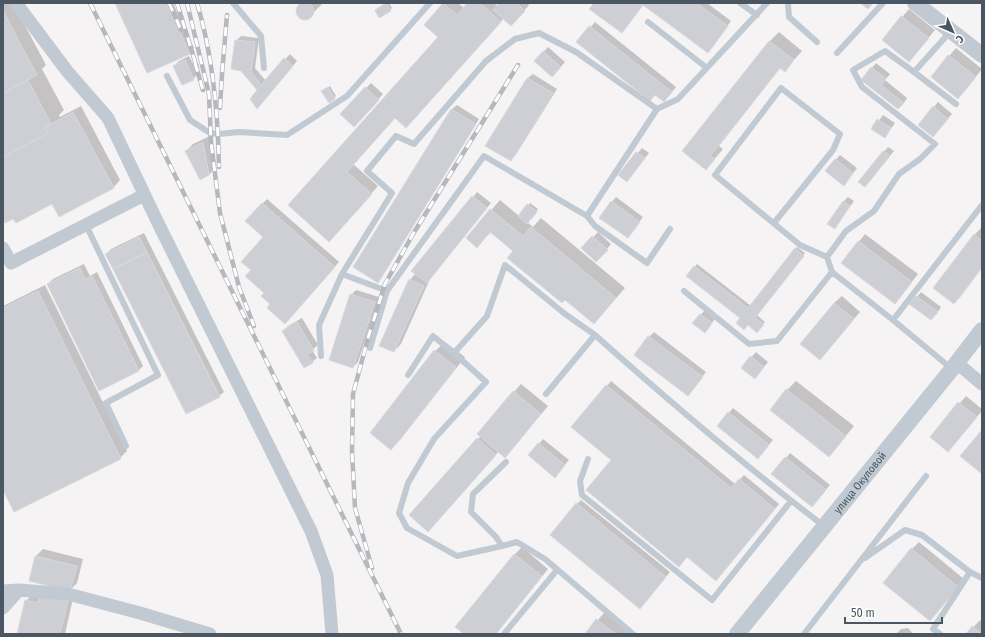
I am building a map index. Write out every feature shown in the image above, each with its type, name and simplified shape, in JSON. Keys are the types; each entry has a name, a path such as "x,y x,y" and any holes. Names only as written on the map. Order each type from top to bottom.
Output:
{"street":[{"path":"915,3 982,55"},
{"path":"17,5 67,71 108,118 144,195 312,531 327,575 332,634"},
{"path":"3,248 7,265 144,195"},
{"name":"улица Окуловой","path":"737,634 982,330"},
{"path":"954,366 982,384"},
{"path":"3,608 19,590"},
{"path":"3,591 19,590 68,594 140,613 210,634"}],"lane":[{"path":"233,3 261,36 264,68"},
{"path":"167,76 190,120 210,133 219,134 239,132 287,135 347,96 430,3"},
{"path":"740,3 757,15"},
{"path":"587,216 657,109 678,99 768,3"},
{"path":"788,3 789,17 817,42"},
{"path":"837,53 883,3"},
{"path":"648,22 707,68"},
{"path":"914,72 951,31"},
{"path":"321,356 319,325 342,274 392,193 367,171 396,136 414,144 486,61 515,39 539,33 576,52 657,109"},
{"path":"827,257 846,231 874,211 899,174 920,159 935,144 862,87 853,70 885,51 956,104"},
{"path":"774,223 833,150 840,134 781,88 715,175 800,245 827,257 832,272 954,366"},
{"path":"370,348 387,291 484,156 587,216 595,226 647,263 670,229"},
{"path":"893,320 982,205"},
{"path":"86,225 158,376 106,403 126,446"},
{"path":"454,353 487,316 505,265 565,314 595,335 655,388 791,501 824,526"},
{"path":"684,291 749,344 777,341 832,272"},
{"path":"342,274 387,291"},
{"path":"546,394 595,335"},
{"path":"408,375 433,336 486,382 434,439 408,483 399,513 407,528 457,556 517,542 545,559 633,634"},
{"path":"588,459 580,481 582,495 712,600 791,501"},
{"path":"502,546 496,537 471,512 473,494 506,462"},
{"path":"804,634 926,476"},
{"path":"860,561 905,530 922,535 970,572 982,578"},
{"path":"504,634 557,570"},
{"path":"940,634 933,629 970,572"}],"building":[{"path":"305,2 311,5 314,11 311,17 305,20 299,17 296,11 299,5"},
{"path":"115,3 166,3 190,54 147,73"},
{"path":"386,3 391,11 379,18 375,10"},
{"path":"443,3 457,15 467,3 480,3 501,22 406,128 395,118 347,172 372,194 329,242 288,205 438,37 424,25"},
{"path":"499,3 517,3 525,11 511,26 493,10"},
{"path":"594,3 696,3 728,26 708,53 643,5 622,33 589,9"},
{"path":"860,3 873,3 868,9"},
{"path":"3,11 37,75 3,93"},
{"path":"901,16 929,38 909,62 882,40"},
{"path":"589,26 672,92 664,102 655,95 650,101 576,42"},
{"path":"235,40 255,42 251,72 261,85 284,58 293,66 257,109 250,99 257,90 241,71 231,69"},
{"path":"769,41 794,60 785,72 780,68 710,156 715,159 706,170 682,151"},
{"path":"543,51 561,67 552,77 534,61"},
{"path":"948,55 976,77 958,99 931,77"},
{"path":"185,60 194,80 182,85 173,66"},
{"path":"871,67 886,79 881,85 904,103 898,109 861,80"},
{"path":"527,78 553,93 511,161 485,146"},
{"path":"28,80 51,124 45,127 48,133 3,157 3,93"},
{"path":"328,87 335,99 329,103 321,91"},
{"path":"365,87 379,100 354,127 340,114"},
{"path":"933,106 948,119 933,137 918,125"},
{"path":"451,109 476,124 378,283 353,267"},
{"path":"73,112 114,188 59,217 52,204 16,223 13,219 5,223 3,219 3,157 48,133 45,127"},
{"path":"877,119 891,128 885,138 871,129"},
{"path":"203,142 209,175 200,180 185,151"},
{"path":"883,151 890,156 865,187 858,182"},
{"path":"636,152 645,158 627,182 618,175"},
{"path":"835,159 853,173 844,186 825,171"},
{"path":"472,196 487,208 427,283 411,271"},
{"path":"611,201 640,222 628,238 599,218"},
{"path":"843,201 850,206 835,229 827,224"},
{"path":"262,203 335,267 285,324 267,308 270,304 261,296 264,293 245,276 251,270 241,262 263,237 245,221"},
{"path":"527,204 537,212 527,224 518,216"},
{"path":"490,209 523,236 531,227 616,298 594,324 565,300 562,303 507,258 513,251 490,232 477,248 466,238"},
{"path":"974,234 982,241 982,267 954,304 933,288"},
{"path":"592,236 608,250 596,262 581,248"},
{"path":"139,237 147,252 113,269 105,254"},
{"path":"858,241 912,282 895,304 841,263"},
{"path":"795,248 804,256 755,318 764,324 757,333 748,325 744,330 736,323 740,318 686,276 694,266 748,308"},
{"path":"147,252 220,397 186,414 113,269"},
{"path":"80,268 85,279 92,276 139,371 99,391 47,284"},
{"path":"409,279 424,286 394,352 379,346"},
{"path":"38,291 121,459 14,512 3,490 3,308"},
{"path":"350,294 375,302 353,368 329,360"},
{"path":"916,296 938,312 931,320 909,304"},
{"path":"834,303 854,319 820,360 800,344"},
{"path":"700,314 712,323 705,333 692,323"},
{"path":"297,322 314,351 307,354 313,363 304,368 282,331"},
{"path":"648,336 703,377 688,396 634,355"},
{"path":"434,350 456,367 391,450 370,433"},
{"path":"750,356 764,367 755,379 741,368"},
{"path":"606,385 731,488 739,479 775,509 716,581 687,557 679,567 586,490 611,460 571,427"},
{"path":"786,389 846,436 829,457 770,410"},
{"path":"513,391 541,414 505,458 477,434"},
{"path":"958,402 977,417 948,452 930,437"},
{"path":"728,412 769,445 758,459 717,426"},
{"path":"982,431 982,474 960,456"},
{"path":"477,438 496,455 428,532 409,515"},
{"path":"538,443 565,465 555,478 528,455"},
{"path":"785,457 826,490 812,507 771,474"},
{"path":"576,503 666,577 640,609 550,535"},
{"path":"911,548 958,587 930,621 883,583"},
{"path":"514,554 542,576 496,634 464,634 455,627"},
{"path":"35,556 77,566 70,591 29,581"},
{"path":"40,595 68,601 60,634 17,634 25,600 38,603"},
{"path":"596,619 616,634 585,634"},
{"path":"972,626 982,634 966,634"}],"railway":[{"path":"90,3 401,634"},
{"path":"169,3 181,30"},
{"path":"177,3 197,68"},
{"path":"187,3 209,94 211,142 220,213 239,287 254,326"},
{"path":"197,3 207,43 214,84 219,167"},
{"path":"220,108 227,15"},
{"path":"195,63 203,90"},
{"path":"372,568 355,508 352,451 353,394 368,338 385,284 413,234 518,65"}]}
